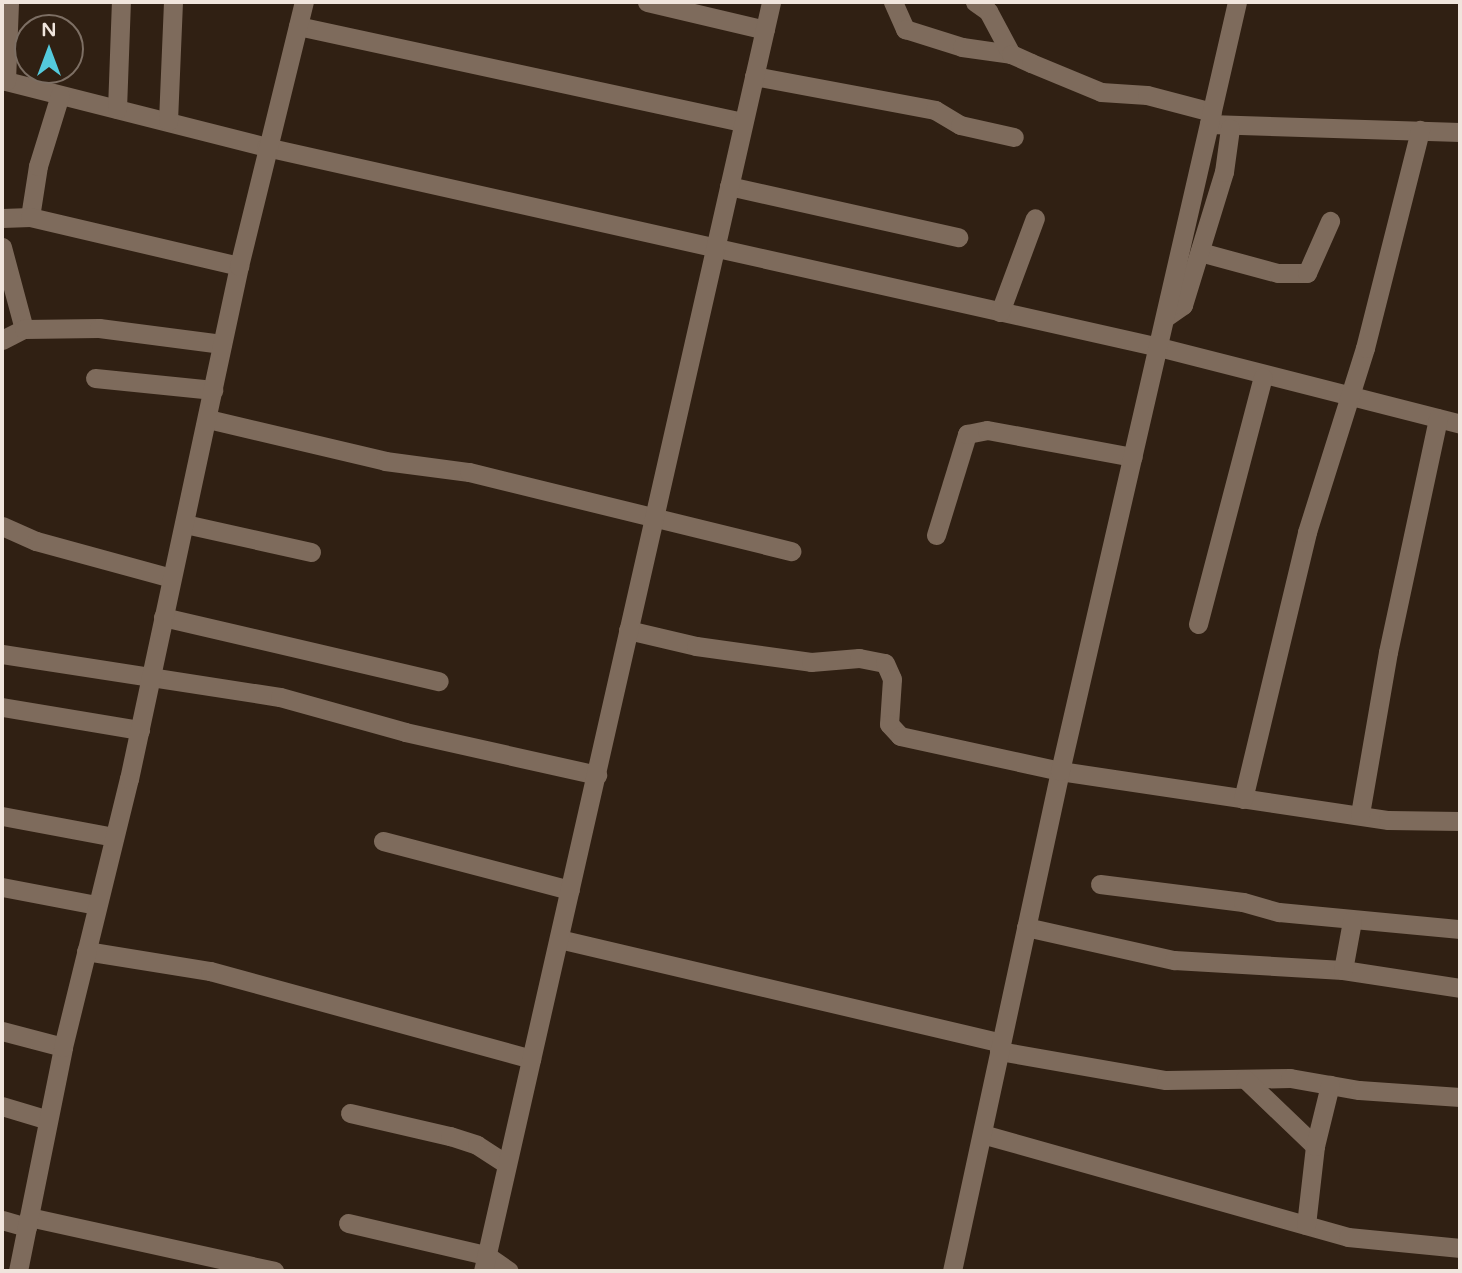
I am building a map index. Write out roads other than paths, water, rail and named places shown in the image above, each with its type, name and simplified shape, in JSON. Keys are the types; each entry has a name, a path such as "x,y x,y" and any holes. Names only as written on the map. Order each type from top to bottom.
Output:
{"street":[{"path":"9,2 4,81 266,147 1159,347 1263,377 1460,424"},
{"path":"117,108 121,2"},
{"path":"168,121 173,2"},
{"path":"18,1271 63,1047 140,730 239,266 266,147 304,2"},
{"path":"647,2 765,30"},
{"path":"485,1263 628,630 656,520 714,248 771,2"},
{"path":"893,2 905,29 962,47 1011,54 1101,92 1146,95 1230,128 1460,132"},
{"path":"975,2 988,11 1011,54"},
{"path":"952,1271 1060,771 1237,2"},
{"path":"298,26 743,122"},
{"path":"754,76 935,110 960,125 1014,137"},
{"path":"30,217 38,166 60,95"},
{"path":"1166,317 1182,306 1224,172 1230,128"},
{"path":"1243,799 1307,532 1346,397 1365,348 1420,130"},
{"path":"729,186 958,237"},
{"path":"2,218 30,217 239,266"},
{"path":"1000,312 1035,218"},
{"path":"1200,251 1278,273 1307,273 1330,220"},
{"path":"2,247 24,329"},
{"path":"2,340 24,329 99,328 222,344"},
{"path":"1198,624 1263,377"},
{"path":"95,378 213,390"},
{"path":"1360,814 1388,652 1438,418"},
{"path":"208,419 385,461 469,472 656,520 792,551"},
{"path":"936,535 967,434 986,430 1133,457"},
{"path":"185,524 311,552"},
{"path":"2,526 36,541 172,578"},
{"path":"163,617 439,681"},
{"path":"628,630 696,646 811,662 859,658 885,663 892,679 889,724 900,736 1060,771 1243,799 1412,823 1460,820"},
{"path":"2,654 279,697 430,738 597,775"},
{"path":"2,708 140,730"},
{"path":"2,816 114,837"},
{"path":"383,841 570,890"},
{"path":"1100,884 1352,921 1460,929"},
{"path":"2,887 96,905"},
{"path":"1343,970 1352,921"},
{"path":"1026,927 1174,960 1343,970 1411,984 1460,988"},
{"path":"559,939 1000,1047 1166,1080 1290,1077 1330,1086 1460,1097"},
{"path":"86,951 210,971 531,1059"},
{"path":"2,1031 63,1047"},
{"path":"1245,1079 1315,1146"},
{"path":"1306,1225 1315,1146 1330,1086"},
{"path":"2,1106 48,1119"},
{"path":"350,1113 450,1136 477,1145 506,1164"},
{"path":"982,1134 1306,1225 1398,1245 1460,1248"},
{"path":"2,1220 28,1222 274,1271"},
{"path":"348,1223 509,1271"}]}
